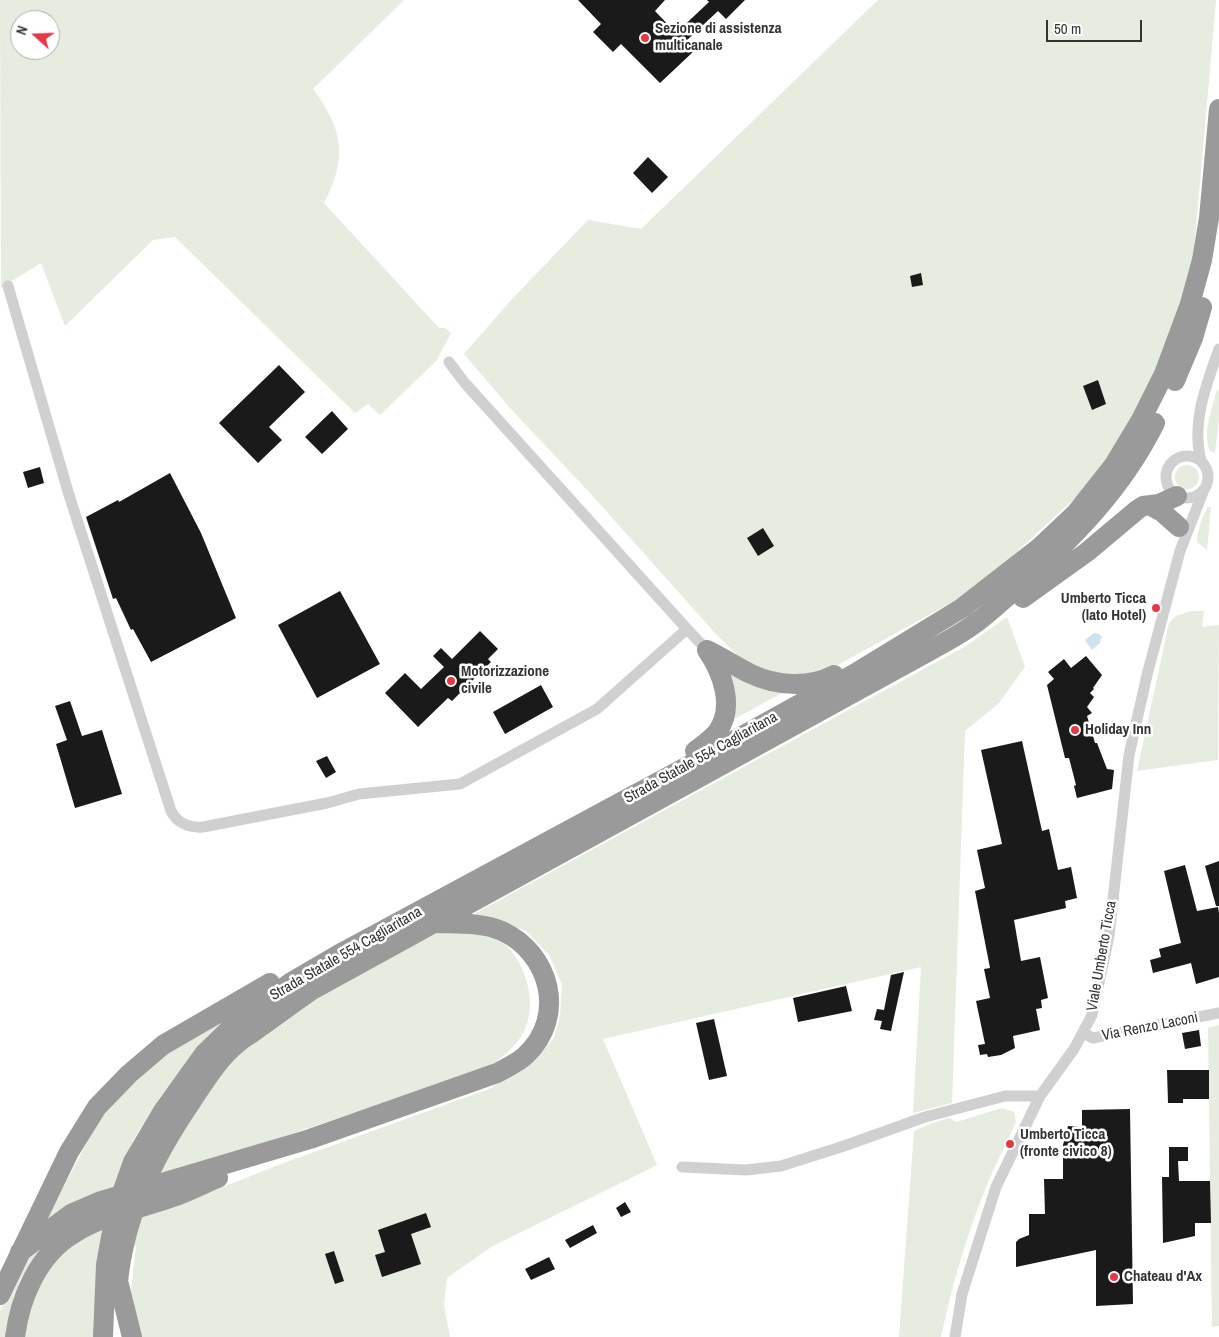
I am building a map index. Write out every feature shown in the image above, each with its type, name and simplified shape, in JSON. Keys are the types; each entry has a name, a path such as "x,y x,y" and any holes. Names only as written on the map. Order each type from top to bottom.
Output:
{"highway":[{"name":"Strada Statale 554 Cagliaritana","path":"114,1337 123,1190 133,1162 162,1111 204,1054 237,1022 290,983 343,952 854,674 962,608 1039,548 1076,513 1114,465 1141,420 1164,374 1190,304 1202,260 1209,218 1219,108"},
{"name":"Strada Statale 554 Cagliaritana","path":"104,1337 106,1265 119,1234 153,1163 172,1130 213,1069 237,1044 312,990 935,648 977,622 1050,560 1082,527 1131,465 1170,392 1193,338 1215,264 1219,240"},
{"path":"977,622 1013,606 1087,552 1143,506 1151,506 1177,496"},
{"path":"1151,506 1162,512 1179,527"},
{"path":"706,650 749,673 775,682 810,683 824,681 844,670 854,674"},
{"path":"686,767 688,756 709,741 719,729 726,711 724,688 715,664 706,650"},
{"path":"20,1252 71,1214 101,1201 310,1139 497,1072 518,1062 536,1044 544,1028 548,1010 549,994 545,977 538,961 517,939 500,930 486,926 433,923"},
{"path":"0,1295 69,1152 97,1107 129,1074 163,1045 214,1014 302,966 343,952"},
{"path":"15,1337 27,1292 38,1266 56,1247 73,1234 105,1219 174,1197 310,1139"},
{"path":"118,1279 132,1337"}],"street":[{"path":"8,286 69,495 171,811 177,821 192,827 203,827 326,803 359,794 460,784 597,709 687,630"},
{"path":"1201,461 1197,435 1199,413 1204,391 1219,349"},
{"path":"449,362 464,382 706,650"},
{"path":"1188,456 1201,461 1206,466 1209,480 1203,492 1190,499 1177,496 1168,486 1166,479 1169,466 1180,457 1188,456"},
{"name":"Viale Umberto Ticca","path":"955,1337 962,1294 996,1187 1040,1096 1074,1049 1092,1015 1109,936 1129,754 1147,675 1180,551 1203,492"},
{"name":"Viale Umberto Ticca","path":"1177,496 1180,551"},
{"name":"Via Renzo Laconi","path":"1083,1033 1094,1038 1219,1014"},
{"path":"682,1167 746,1170 781,1166 925,1117 1005,1096 1040,1096"}],"shaded area":[{"path":"0,0 404,0 313,89 331,118 339,144 337,172 324,203 439,328 445,328 451,333 437,360 380,415 368,404 355,413 175,237 153,240 65,326 41,263 1,288"},
{"path":"878,0 1216,0 1192,273 1183,305 1133,422 1087,487 1009,559 958,599 823,673 806,677 767,671 739,657 510,408 464,354 513,298 588,220 641,229"},
{"path":"1219,389 1219,418 1215,453 1210,451 1207,430 1216,392"},
{"path":"1187,465 1192,466 1198,472 1198,482 1192,488 1187,489 1182,488 1176,482 1175,477 1176,472 1182,466"},
{"path":"1208,507 1211,507 1207,550 1197,542 1200,524"},
{"path":"1191,611 1204,611 1202,627 1219,625 1218,760 1137,771 1169,623 1176,616"},
{"path":"1007,617 1025,667 999,703 965,731 952,1103 913,1113 921,967 603,1039 657,1165 491,1247 447,1278 444,1305 450,1337 138,1337 131,1290 136,1246 100,1253 95,1337 22,1337 36,1290 59,1251 81,1235 200,1196 281,1164 489,1089 533,1062 554,1038 560,1016 562,984 549,955 526,931 498,920 474,914 966,646"},
{"path":"723,660 789,689 727,723"},
{"path":"459,930 487,936 503,943 511,951 524,973 530,999 530,1012 527,1024 519,1040 501,1058 486,1069 158,1178 192,1113 232,1057 300,1007 402,950 436,934"},
{"path":"239,1005 194,1054 160,1097 134,1139 112,1193 45,1222 101,1116 161,1056"},
{"path":"1219,1025 1219,1326 1212,1327 1208,1028"},
{"path":"1002,1108 1014,1112 1016,1122 992,1173 967,1238 955,1277 941,1337 899,1337 914,1131 949,1118 956,1122"},
{"path":"51,1240 7,1337 0,1337 0,1311 28,1257"}],"water":[{"path":"1094,633 1102,637 1101,642 1092,650 1085,640"}],"building":[{"name":"Sezione di assistenza multicanale","path":"578,0 665,0 655,11 676,33 709,2 707,0 745,0 726,19 718,11 685,42 694,51 660,83 621,44 613,52 593,32 601,24"},
{"path":"648,157 668,177 652,193 633,173"},
{"path":"921,273 923,285 912,287 910,276"},
{"path":"279,365 305,392 269,427 282,440 258,463 219,423"},
{"path":"1098,380 1106,404 1092,410 1083,386"},
{"path":"332,411 348,429 322,454 305,437"},
{"path":"40,467 44,483 28,488 23,472"},
{"path":"170,473 201,533 236,618 151,662 133,629 131,630 116,598 113,599 86,517 118,500 119,502"},
{"path":"763,528 774,546 758,556 747,538"},
{"path":"340,591 380,664 317,698 278,625"},
{"name":"Motorizzazione civile","path":"480,631 498,649 488,659 491,662 452,701 448,698 418,727 385,693 405,673 421,689 444,667 433,656 441,648 452,659"},
{"name":"Holiday Inn","path":"1086,656 1102,675 1090,693 1094,697 1087,707 1092,713 1087,716 1095,743 1097,743 1107,769 1114,770 1112,789 1077,798 1074,786 1076,785 1069,758 1065,758 1047,685 1054,679 1048,672 1064,659 1071,668"},
{"path":"541,685 553,707 505,734 493,712"},
{"path":"70,701 82,736 102,730 122,794 75,808 56,744 67,740 55,706"},
{"path":"1022,741 1042,831 1049,829 1058,870 1071,867 1077,898 1065,901 1066,908 1014,920 1021,961 1040,957 1048,998 1041,1000 1042,1008 1036,1009 1040,1030 1013,1036 1015,1048 1001,1055 988,1057 987,1054 980,1055 978,1045 985,1044 976,1001 990,998 984,969 990,968 975,891 985,888 977,850 1002,844 981,750"},
{"path":"327,756 336,772 326,778 316,761"},
{"path":"1219,861 1219,906 1216,906 1205,866"},
{"path":"1185,865 1197,911 1218,907 1219,913 1219,977 1196,984 1191,963 1153,973 1150,960 1161,957 1159,949 1181,943 1164,871"},
{"path":"904,972 891,1031 880,1029 882,1021 874,1020 877,1009 884,1010 891,975"},
{"path":"846,986 852,1011 798,1022 793,998"},
{"path":"714,1019 727,1076 709,1080 696,1023"},
{"path":"1199,1030 1201,1046 1185,1049 1182,1033"},
{"path":"1167,1070 1209,1070 1209,1099 1183,1099 1183,1103 1168,1103"},
{"path":"1130,1109 1133,1304 1096,1306 1096,1250 1016,1267 1016,1242 1029,1235 1029,1214 1045,1214 1044,1179 1063,1179 1063,1145 1068,1126 1082,1127 1082,1110"},
{"path":"1169,1147 1188,1147 1188,1161 1178,1161 1179,1181 1210,1181 1211,1223 1195,1223 1195,1236 1163,1243 1162,1177 1169,1177"},
{"path":"625,1202 631,1212 621,1217 616,1208"},
{"path":"426,1213 431,1227 411,1234 421,1264 382,1277 375,1255 385,1252 378,1230"},
{"path":"593,1225 597,1233 570,1248 565,1240"},
{"path":"334,1251 344,1281 335,1284 325,1254"},
{"path":"549,1257 555,1269 531,1280 525,1269"}],"place":[{"name":"Sezione di assistenza multicanale","path":"645,38"},
{"name":"Umberto Ticca (lato Hotel)","path":"1156,608"},
{"name":"Motorizzazione civile","path":"451,681"},
{"name":"Holiday Inn","path":"1075,730"},
{"name":"Umberto Ticca (fronte civico 8)","path":"1010,1144"},
{"name":"Chateau d'Ax","path":"1114,1277"}]}
